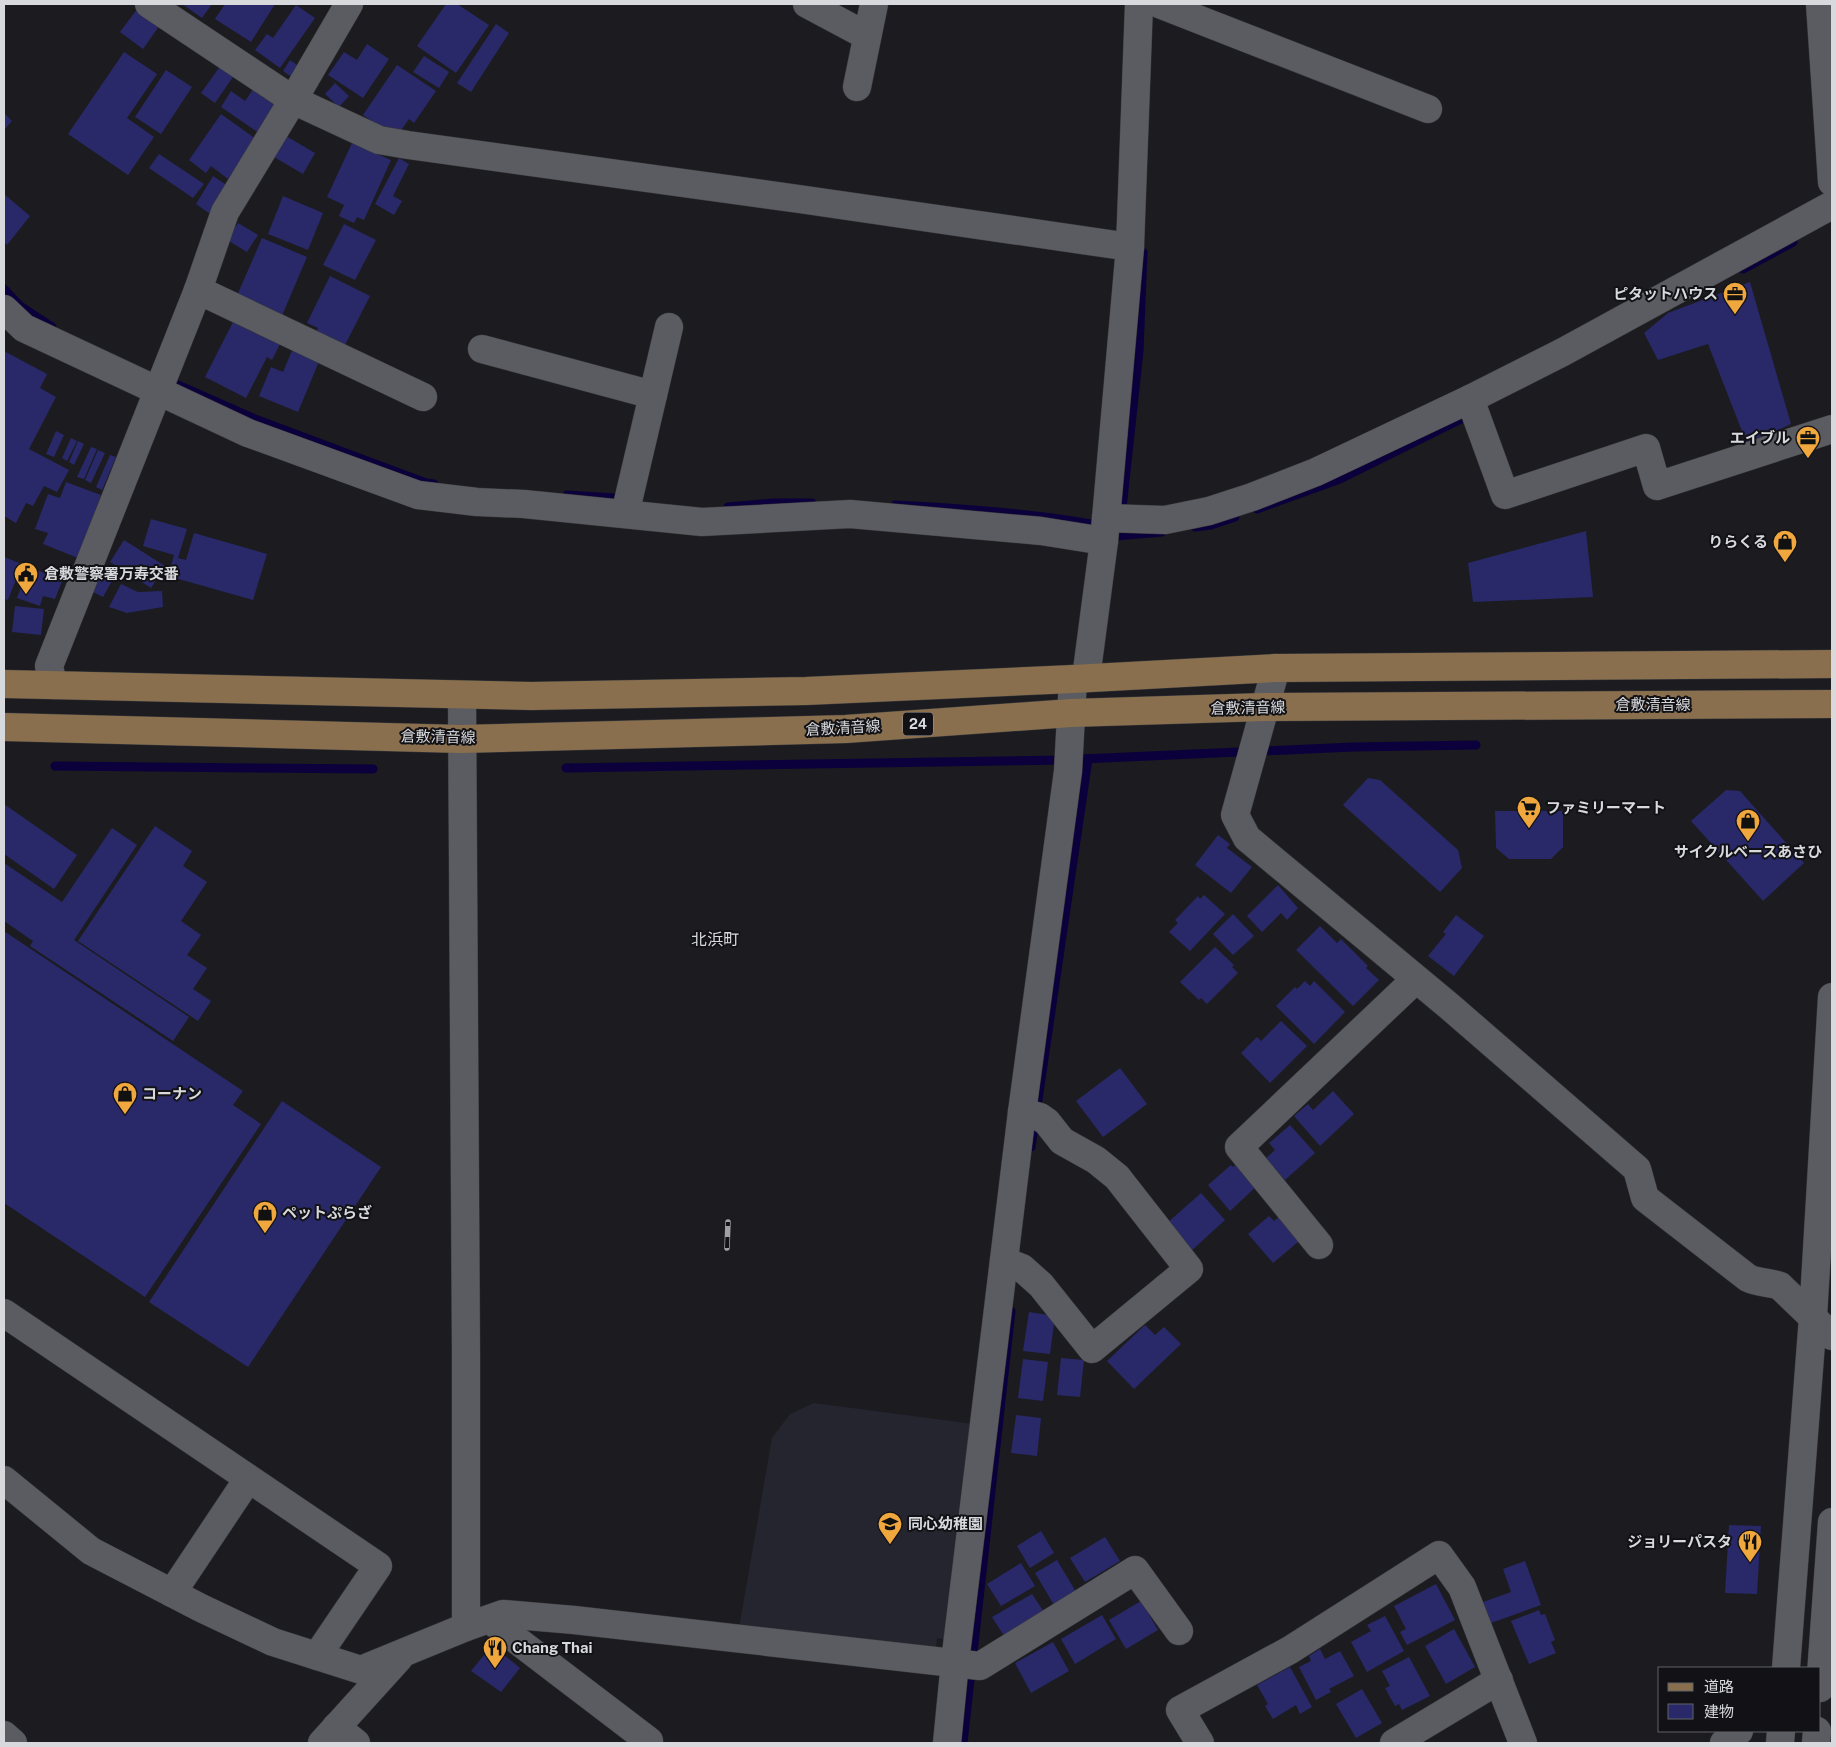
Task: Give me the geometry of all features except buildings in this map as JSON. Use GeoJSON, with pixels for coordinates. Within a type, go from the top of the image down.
{"type":"FeatureCollection","features":[{"type":"Feature","properties":{"kind":"main road"},"geometry":{"type":"LineString","coordinates":[[4,684],[462,696],[540,696],[806,690],[1080,679],[1276,668],[1832,664]]}},
{"type":"Feature","properties":{"kind":"main road","name":"倉敷清音線"},"geometry":{"type":"LineString","coordinates":[[4,727],[461,739],[846,729],[1071,714],[1265,706],[1832,704]]}},
{"type":"Feature","properties":{"kind":"street"},"geometry":{"type":"LineString","coordinates":[[148,4],[293,100],[379,140],[408,146],[780,196],[1130,247]]}},
{"type":"Feature","properties":{"kind":"street"},"geometry":{"type":"LineString","coordinates":[[53,685],[49,666],[198,290],[224,212],[349,4]]}},
{"type":"Feature","properties":{"kind":"street"},"geometry":{"type":"LineString","coordinates":[[807,4],[867,36]]}},
{"type":"Feature","properties":{"kind":"street"},"geometry":{"type":"LineString","coordinates":[[857,87],[874,4]]}},
{"type":"Feature","properties":{"kind":"street"},"geometry":{"type":"LineString","coordinates":[[1820,4],[1832,182]]}},
{"type":"Feature","properties":{"kind":"street"},"geometry":{"type":"LineString","coordinates":[[946,1743],[965,1663],[1032,1114],[1071,714],[1114,524],[1130,247],[1154,5],[1428,109]]}},
{"type":"Feature","properties":{"kind":"street"},"geometry":{"type":"LineString","coordinates":[[4,308],[24,328],[248,433],[418,495],[702,522],[850,514],[1041,531],[1165,520],[1209,511],[1252,497],[1316,472],[1470,399],[1563,352],[1832,205]]}},
{"type":"Feature","properties":{"kind":"street"},"geometry":{"type":"LineString","coordinates":[[198,290],[423,397]]}},
{"type":"Feature","properties":{"kind":"street"},"geometry":{"type":"LineString","coordinates":[[625,514],[669,328]]}},
{"type":"Feature","properties":{"kind":"street"},"geometry":{"type":"LineString","coordinates":[[482,349],[653,395]]}},
{"type":"Feature","properties":{"kind":"street"},"geometry":{"type":"LineString","coordinates":[[1470,399],[1505,494],[1646,448],[1657,486],[1832,429]]}},
{"type":"Feature","properties":{"kind":"street"},"geometry":{"type":"LineString","coordinates":[[1276,668],[1236,816],[1247,838],[1416,979],[1637,1169],[1644,1198],[1748,1278],[1780,1286],[1832,1336]]}},
{"type":"Feature","properties":{"kind":"street"},"geometry":{"type":"LineString","coordinates":[[462,696],[466,1355],[478,1623]]}},
{"type":"Feature","properties":{"kind":"street"},"geometry":{"type":"LineString","coordinates":[[1319,1245],[1239,1147],[1416,979]]}},
{"type":"Feature","properties":{"kind":"street"},"geometry":{"type":"LineString","coordinates":[[1786,1667],[1813,1317],[1832,997]]}},
{"type":"Feature","properties":{"kind":"street"},"geometry":{"type":"LineString","coordinates":[[1013,1264],[1041,1285],[1092,1349],[1189,1269],[1117,1177],[1096,1160],[1062,1140],[1047,1122],[1032,1114]]}},
{"type":"Feature","properties":{"kind":"street"},"geometry":{"type":"LineString","coordinates":[[4,1314],[378,1566],[317,1656]]}},
{"type":"Feature","properties":{"kind":"street"},"geometry":{"type":"LineString","coordinates":[[172,1593],[248,1479]]}},
{"type":"Feature","properties":{"kind":"street"},"geometry":{"type":"LineString","coordinates":[[4,1480],[91,1551],[201,1608],[273,1642],[361,1670],[503,1614],[574,1620],[980,1666],[1134,1570],[1179,1631]]}},
{"type":"Feature","properties":{"kind":"street"},"geometry":{"type":"LineString","coordinates":[[1821,1674],[1832,1522]]}},
{"type":"Feature","properties":{"kind":"street"},"geometry":{"type":"LineString","coordinates":[[1200,1743],[1180,1710],[1290,1650],[1439,1555],[1462,1587],[1523,1743]]}},
{"type":"Feature","properties":{"kind":"street"},"geometry":{"type":"LineString","coordinates":[[478,1623],[649,1742]]}},
{"type":"Feature","properties":{"kind":"street"},"geometry":{"type":"LineString","coordinates":[[338,1738],[403,1653]]}},
{"type":"Feature","properties":{"kind":"street"},"geometry":{"type":"LineString","coordinates":[[1394,1743],[1498,1680]]}},
{"type":"Feature","properties":{"kind":"street"},"geometry":{"type":"LineString","coordinates":[[1724,1743],[1737,1732]]}},
{"type":"Feature","properties":{"kind":"street"},"geometry":{"type":"LineString","coordinates":[[4,1735],[13,1743]]}},
{"type":"Feature","properties":{"kind":"shaded area"},"geometry":{"type":"Polygon","coordinates":[[[814,1403],[974,1424],[949,1640],[937,1638],[936,1648],[739,1628],[772,1438],[790,1414],[814,1403]]]}},
{"type":"Feature","properties":{"kind":"waterway"},"geometry":{"type":"LineString","coordinates":[[1743,269],[1793,242]]}},
{"type":"Feature","properties":{"kind":"waterway"},"geometry":{"type":"LineString","coordinates":[[1119,536],[1139,351],[1143,252]]}},
{"type":"Feature","properties":{"kind":"waterway"},"geometry":{"type":"LineString","coordinates":[[4,289],[20,306],[52,327]]}},
{"type":"Feature","properties":{"kind":"waterway"},"geometry":{"type":"LineString","coordinates":[[176,384],[255,419],[426,483],[434,484]]}},
{"type":"Feature","properties":{"kind":"waterway"},"geometry":{"type":"LineString","coordinates":[[1257,509],[1340,479],[1467,416]]}},
{"type":"Feature","properties":{"kind":"waterway"},"geometry":{"type":"LineString","coordinates":[[567,495],[614,498]]}},
{"type":"Feature","properties":{"kind":"waterway"},"geometry":{"type":"LineString","coordinates":[[728,507],[774,503],[812,503]]}},
{"type":"Feature","properties":{"kind":"waterway"},"geometry":{"type":"LineString","coordinates":[[895,505],[993,511],[1091,524]]}},
{"type":"Feature","properties":{"kind":"waterway"},"geometry":{"type":"LineString","coordinates":[[1195,527],[1211,525],[1235,517]]}},
{"type":"Feature","properties":{"kind":"waterway"},"geometry":{"type":"LineString","coordinates":[[1115,536],[1162,532]]}},
{"type":"Feature","properties":{"kind":"waterway"},"geometry":{"type":"LineString","coordinates":[[1082,759],[1353,747],[1476,745]]}},
{"type":"Feature","properties":{"kind":"waterway"},"geometry":{"type":"LineString","coordinates":[[1031,1147],[1088,759]]}},
{"type":"Feature","properties":{"kind":"waterway"},"geometry":{"type":"LineString","coordinates":[[566,768],[1066,760]]}},
{"type":"Feature","properties":{"kind":"waterway"},"geometry":{"type":"LineString","coordinates":[[55,766],[373,769]]}},
{"type":"Feature","properties":{"kind":"waterway"},"geometry":{"type":"LineString","coordinates":[[963,1743],[1011,1311]]}},
{"type":"Feature","properties":{"kind":"railway"},"geometry":{"type":"LineString","coordinates":[[727,1248],[728,1222]]}},
{"type":"Feature","properties":{"kind":"place","name":"ピタットハウス"},"geometry":{"type":"Point","coordinates":[1735,315]}},
{"type":"Feature","properties":{"kind":"place","name":"エイブル"},"geometry":{"type":"Point","coordinates":[1808,459]}},
{"type":"Feature","properties":{"kind":"place","name":"りらくる"},"geometry":{"type":"Point","coordinates":[1785,563]}},
{"type":"Feature","properties":{"kind":"place","name":"倉敷警察署万寿交番"},"geometry":{"type":"Point","coordinates":[26,595]}},
{"type":"Feature","properties":{"kind":"place","name":"ファミリーマート"},"geometry":{"type":"Point","coordinates":[1529,829]}},
{"type":"Feature","properties":{"kind":"place","name":"サイクルベースあさひ"},"geometry":{"type":"Point","coordinates":[1748,842]}},
{"type":"Feature","properties":{"kind":"place","name":"コーナン"},"geometry":{"type":"Point","coordinates":[125,1115]}},
{"type":"Feature","properties":{"kind":"place","name":"ペットぷらざ"},"geometry":{"type":"Point","coordinates":[265,1234]}},
{"type":"Feature","properties":{"kind":"place","name":"同心幼稚園"},"geometry":{"type":"Point","coordinates":[890,1545]}},
{"type":"Feature","properties":{"kind":"place","name":"ジョリーパスタ"},"geometry":{"type":"Point","coordinates":[1750,1563]}},
{"type":"Feature","properties":{"kind":"place","name":"Chang Thai"},"geometry":{"type":"Point","coordinates":[495,1669]}},
{"type":"Feature","properties":{"kind":"district","name":"北浜町"},"geometry":{"type":"Point","coordinates":[715,939]}}]}
